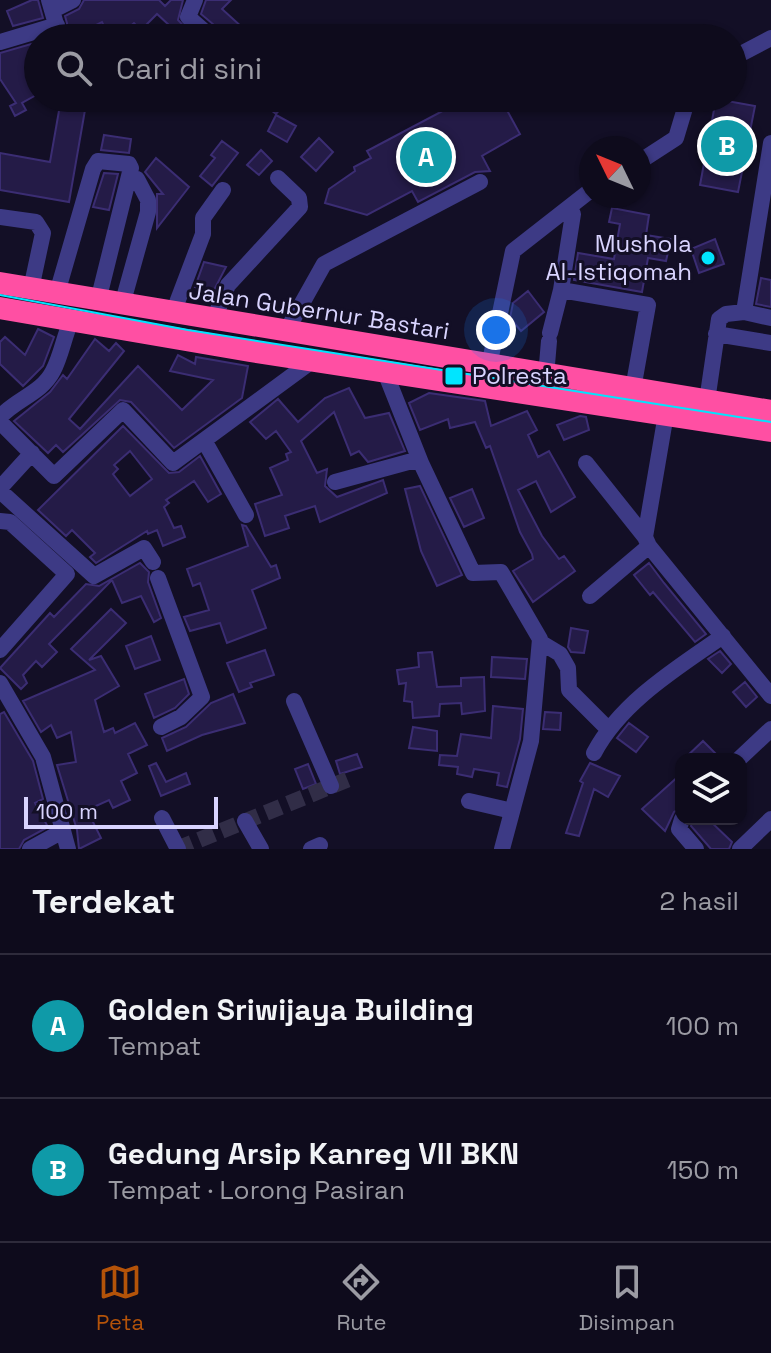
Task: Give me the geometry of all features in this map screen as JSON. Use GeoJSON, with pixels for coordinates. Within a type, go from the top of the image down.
{"type":"FeatureCollection","features":[{"type":"Feature","properties":{"kind":"highway","name":"Jalan Gubernur Bastari"},"geometry":{"type":"LineString","coordinates":[[0,283],[771,411]]}},
{"type":"Feature","properties":{"kind":"highway","name":"Jalan Gubernur Bastari"},"geometry":{"type":"LineString","coordinates":[[0,308],[312,361],[771,431]]}},
{"type":"Feature","properties":{"kind":"highway"},"geometry":{"type":"LineString","coordinates":[[250,351],[255,325]]}},
{"type":"Feature","properties":{"kind":"street"},"geometry":{"type":"LineString","coordinates":[[55,18],[73,0]]}},
{"type":"Feature","properties":{"kind":"street"},"geometry":{"type":"LineString","coordinates":[[195,0],[188,17],[196,24]]}},
{"type":"Feature","properties":{"kind":"street"},"geometry":{"type":"LineString","coordinates":[[0,42],[24,32]]}},
{"type":"Feature","properties":{"kind":"street"},"geometry":{"type":"LineString","coordinates":[[747,51],[771,38]]}},
{"type":"Feature","properties":{"kind":"street"},"geometry":{"type":"LineString","coordinates":[[651,154],[676,138],[684,112]]}},
{"type":"Feature","properties":{"kind":"street"},"geometry":{"type":"LineString","coordinates":[[744,312],[766,212],[771,143]]}},
{"type":"Feature","properties":{"kind":"street"},"geometry":{"type":"LineString","coordinates":[[57,293],[93,169],[98,161],[129,164],[131,168],[123,207],[98,301]]}},
{"type":"Feature","properties":{"kind":"street"},"geometry":{"type":"LineString","coordinates":[[214,319],[228,285],[300,207],[299,198],[278,178]]}},
{"type":"Feature","properties":{"kind":"street"},"geometry":{"type":"LineString","coordinates":[[122,305],[148,212],[148,200],[137,179]]}},
{"type":"Feature","properties":{"kind":"street"},"geometry":{"type":"LineString","coordinates":[[287,330],[324,264],[480,182]]}},
{"type":"Feature","properties":{"kind":"street"},"geometry":{"type":"LineString","coordinates":[[173,313],[203,234],[203,218],[223,190]]}},
{"type":"Feature","properties":{"kind":"street"},"geometry":{"type":"LineString","coordinates":[[489,366],[513,251],[579,199]]}},
{"type":"Feature","properties":{"kind":"street"},"geometry":{"type":"LineString","coordinates":[[546,376],[550,337],[573,214]]}},
{"type":"Feature","properties":{"kind":"street"},"geometry":{"type":"LineString","coordinates":[[0,217],[36,222],[43,233],[31,289]]}},
{"type":"Feature","properties":{"kind":"street"},"geometry":{"type":"LineString","coordinates":[[561,290],[648,305],[633,389]]}},
{"type":"Feature","properties":{"kind":"street"},"geometry":{"type":"LineString","coordinates":[[707,401],[716,334],[722,316],[744,312],[771,318]]}},
{"type":"Feature","properties":{"kind":"street"},"geometry":{"type":"LineString","coordinates":[[71,321],[53,372],[32,394],[13,402],[0,419],[51,475],[56,475],[123,410],[171,462],[176,462],[312,361]]}},
{"type":"Feature","properties":{"kind":"street"},"geometry":{"type":"LineString","coordinates":[[716,334],[771,343]]}},
{"type":"Feature","properties":{"kind":"street"},"geometry":{"type":"LineString","coordinates":[[385,372],[421,463],[473,573],[501,572],[540,642],[560,654],[568,668],[569,690],[608,729]]}},
{"type":"Feature","properties":{"kind":"street"},"geometry":{"type":"LineString","coordinates":[[590,596],[647,542],[666,414]]}},
{"type":"Feature","properties":{"kind":"street"},"geometry":{"type":"LineString","coordinates":[[205,442],[246,515]]}},
{"type":"Feature","properties":{"kind":"street"},"geometry":{"type":"LineString","coordinates":[[32,453],[0,489],[94,576],[144,548],[149,550],[202,697],[181,717],[161,727]]}},
{"type":"Feature","properties":{"kind":"street"},"geometry":{"type":"LineString","coordinates":[[335,482],[412,461],[421,463]]}},
{"type":"Feature","properties":{"kind":"street"},"geometry":{"type":"LineString","coordinates":[[586,463],[771,696]]}},
{"type":"Feature","properties":{"kind":"street"},"geometry":{"type":"LineString","coordinates":[[0,521],[10,522],[67,574],[0,650]]}},
{"type":"Feature","properties":{"kind":"street"},"geometry":{"type":"LineString","coordinates":[[594,753],[608,729],[669,674],[723,636]]}},
{"type":"Feature","properties":{"kind":"street"},"geometry":{"type":"LineString","coordinates":[[502,849],[531,741],[540,642]]}},
{"type":"Feature","properties":{"kind":"street"},"geometry":{"type":"LineString","coordinates":[[0,683],[43,757],[68,849]]}},
{"type":"Feature","properties":{"kind":"street"},"geometry":{"type":"LineString","coordinates":[[294,701],[331,786]]}},
{"type":"Feature","properties":{"kind":"street"},"geometry":{"type":"LineString","coordinates":[[745,753],[771,729]]}},
{"type":"Feature","properties":{"kind":"street"},"geometry":{"type":"LineString","coordinates":[[469,801],[512,811]]}},
{"type":"Feature","properties":{"kind":"street"},"geometry":{"type":"LineString","coordinates":[[162,818],[178,849]]}},
{"type":"Feature","properties":{"kind":"street"},"geometry":{"type":"LineString","coordinates":[[740,849],[771,819]]}},
{"type":"Feature","properties":{"kind":"street"},"geometry":{"type":"LineString","coordinates":[[245,821],[261,849]]}},
{"type":"Feature","properties":{"kind":"street"},"geometry":{"type":"LineString","coordinates":[[680,825],[679,829],[696,849]]}},
{"type":"Feature","properties":{"kind":"street"},"geometry":{"type":"LineString","coordinates":[[30,849],[61,832]]}},
{"type":"Feature","properties":{"kind":"building"},"geometry":{"type":"Polygon","coordinates":[[[38,0],[43,18],[13,26],[7,11],[38,0]]]}},
{"type":"Feature","properties":{"kind":"building"},"geometry":{"type":"Polygon","coordinates":[[[84,0],[159,0],[165,6],[171,0],[183,0],[178,20],[182,24],[168,24],[157,14],[147,24],[67,24],[65,16],[79,9],[84,0]]]}},
{"type":"Feature","properties":{"kind":"building"},"geometry":{"type":"Polygon","coordinates":[[[206,0],[231,0],[222,9],[239,24],[213,24],[201,14],[206,0]]]}},
{"type":"Feature","properties":{"kind":"building"},"geometry":{"type":"Polygon","coordinates":[[[24,46],[24,111],[15,116],[10,106],[16,103],[0,79],[0,53],[24,46]]]}},
{"type":"Feature","properties":{"kind":"building"},"geometry":{"type":"Polygon","coordinates":[[[747,105],[755,106],[738,192],[700,185],[714,112],[747,112],[747,105]]]}},
{"type":"Feature","properties":{"kind":"building"},"geometry":{"type":"Polygon","coordinates":[[[59,112],[85,112],[69,202],[0,190],[0,153],[50,162],[59,112]]]}},
{"type":"Feature","properties":{"kind":"building"},"geometry":{"type":"Polygon","coordinates":[[[441,112],[508,112],[520,134],[482,156],[490,171],[475,172],[418,202],[412,191],[367,215],[325,203],[329,189],[355,171],[354,167],[371,158],[367,151],[441,112]]]}},
{"type":"Feature","properties":{"kind":"building"},"geometry":{"type":"Polygon","coordinates":[[[276,115],[296,126],[287,142],[268,131],[276,115]]]}},
{"type":"Feature","properties":{"kind":"building"},"geometry":{"type":"Polygon","coordinates":[[[104,135],[131,139],[129,153],[101,150],[104,135]]]}},
{"type":"Feature","properties":{"kind":"building"},"geometry":{"type":"Polygon","coordinates":[[[319,138],[333,152],[316,171],[301,157],[319,138]]]}},
{"type":"Feature","properties":{"kind":"building"},"geometry":{"type":"Polygon","coordinates":[[[222,141],[238,153],[212,186],[200,176],[215,158],[211,155],[222,141]]]}},
{"type":"Feature","properties":{"kind":"building"},"geometry":{"type":"Polygon","coordinates":[[[261,150],[272,161],[259,175],[247,165],[261,150]]]}},
{"type":"Feature","properties":{"kind":"building"},"geometry":{"type":"Polygon","coordinates":[[[156,158],[189,187],[157,228],[157,194],[163,194],[145,172],[156,158]]]}},
{"type":"Feature","properties":{"kind":"building"},"geometry":{"type":"Polygon","coordinates":[[[104,173],[118,174],[109,210],[93,207],[104,173]]]}},
{"type":"Feature","properties":{"kind":"building"},"geometry":{"type":"Polygon","coordinates":[[[612,208],[649,215],[646,235],[671,239],[666,261],[648,258],[642,292],[574,280],[578,253],[614,259],[620,224],[609,222],[612,208]]]}},
{"type":"Feature","properties":{"kind":"building","name":"Mushola Al-Istiqomah"},"geometry":{"type":"Polygon","coordinates":[[[715,239],[724,264],[699,273],[691,249],[715,239]]]}},
{"type":"Feature","properties":{"kind":"building"},"geometry":{"type":"Polygon","coordinates":[[[204,262],[226,267],[213,292],[195,287],[204,262]]]}},
{"type":"Feature","properties":{"kind":"building"},"geometry":{"type":"Polygon","coordinates":[[[761,278],[771,280],[771,307],[756,304],[761,278]]]}},
{"type":"Feature","properties":{"kind":"building"},"geometry":{"type":"Polygon","coordinates":[[[528,291],[544,312],[521,331],[510,318],[513,303],[528,291]]]}},
{"type":"Feature","properties":{"kind":"building"},"geometry":{"type":"Polygon","coordinates":[[[38,329],[54,337],[43,366],[23,386],[0,364],[0,342],[5,337],[25,355],[38,329]]]}},
{"type":"Feature","properties":{"kind":"building"},"geometry":{"type":"Polygon","coordinates":[[[95,339],[109,351],[116,343],[124,351],[69,419],[80,429],[138,366],[182,410],[213,380],[170,371],[178,355],[195,364],[196,357],[248,366],[242,398],[174,448],[131,402],[120,400],[63,452],[56,445],[48,453],[14,421],[50,392],[63,375],[67,379],[95,339]]]}},
{"type":"Feature","properties":{"kind":"building"},"geometry":{"type":"Polygon","coordinates":[[[349,388],[365,418],[389,413],[405,451],[368,462],[359,451],[351,455],[334,412],[301,441],[317,473],[327,469],[325,486],[337,497],[383,480],[387,493],[320,522],[315,506],[285,516],[289,528],[265,536],[255,504],[282,495],[270,468],[288,460],[286,454],[291,452],[276,431],[266,439],[250,422],[278,399],[298,422],[325,398],[349,388]]]}},
{"type":"Feature","properties":{"kind":"building"},"geometry":{"type":"Polygon","coordinates":[[[429,393],[485,401],[491,426],[527,411],[537,430],[528,435],[538,457],[549,451],[575,497],[551,512],[536,481],[518,490],[542,536],[559,559],[564,556],[575,571],[533,602],[513,571],[533,559],[532,554],[520,532],[490,446],[486,448],[475,422],[450,428],[448,419],[420,430],[409,403],[429,393]]]}},
{"type":"Feature","properties":{"kind":"building"},"geometry":{"type":"Polygon","coordinates":[[[580,416],[586,417],[589,430],[564,440],[557,425],[580,416]]]}},
{"type":"Feature","properties":{"kind":"building"},"geometry":{"type":"Polygon","coordinates":[[[123,426],[169,473],[179,472],[200,456],[221,494],[208,502],[194,481],[166,500],[169,503],[164,507],[174,528],[181,526],[185,537],[163,546],[157,530],[148,534],[147,531],[96,563],[90,557],[95,553],[72,530],[66,536],[38,510],[123,426]],[[130,451],[114,465],[118,469],[113,474],[130,496],[152,479],[130,451]]]}},
{"type":"Feature","properties":{"kind":"building"},"geometry":{"type":"Polygon","coordinates":[[[420,486],[462,575],[437,586],[421,551],[405,489],[420,486]]]}},
{"type":"Feature","properties":{"kind":"building"},"geometry":{"type":"Polygon","coordinates":[[[472,489],[484,518],[464,527],[450,498],[472,489]]]}},
{"type":"Feature","properties":{"kind":"building"},"geometry":{"type":"Polygon","coordinates":[[[242,525],[246,526],[271,567],[276,565],[280,578],[252,590],[266,628],[227,643],[220,623],[190,631],[184,617],[209,610],[200,583],[193,586],[187,569],[248,546],[242,525]]]}},
{"type":"Feature","properties":{"kind":"building"},"geometry":{"type":"Polygon","coordinates":[[[140,563],[149,572],[148,582],[161,618],[154,622],[141,596],[122,603],[112,580],[49,644],[57,652],[42,667],[36,661],[23,675],[27,683],[21,689],[0,668],[50,613],[54,617],[86,584],[99,586],[140,563]]]}},
{"type":"Feature","properties":{"kind":"building"},"geometry":{"type":"Polygon","coordinates":[[[649,563],[706,634],[695,642],[653,592],[650,595],[634,575],[649,563]]]}},
{"type":"Feature","properties":{"kind":"building"},"geometry":{"type":"Polygon","coordinates":[[[111,609],[126,623],[89,660],[101,656],[119,686],[95,700],[104,732],[113,728],[115,733],[135,723],[147,745],[128,754],[137,773],[121,781],[130,800],[113,808],[109,800],[87,810],[101,838],[79,849],[77,830],[57,765],[76,762],[71,732],[57,738],[51,725],[41,732],[23,701],[95,670],[71,649],[111,609]]]}},
{"type":"Feature","properties":{"kind":"building"},"geometry":{"type":"Polygon","coordinates":[[[571,628],[588,631],[584,653],[571,652],[568,647],[571,628]]]}},
{"type":"Feature","properties":{"kind":"building"},"geometry":{"type":"Polygon","coordinates":[[[151,636],[160,660],[135,669],[126,646],[151,636]]]}},
{"type":"Feature","properties":{"kind":"building"},"geometry":{"type":"Polygon","coordinates":[[[265,650],[274,675],[250,683],[252,687],[239,692],[227,663],[265,650]]]}},
{"type":"Feature","properties":{"kind":"building"},"geometry":{"type":"Polygon","coordinates":[[[720,651],[731,664],[722,673],[708,659],[720,651]]]}},
{"type":"Feature","properties":{"kind":"building"},"geometry":{"type":"Polygon","coordinates":[[[432,652],[437,687],[461,686],[461,678],[484,677],[485,711],[462,714],[461,703],[440,704],[439,716],[413,718],[412,702],[404,701],[406,683],[399,684],[397,670],[419,667],[418,653],[432,652]]]}},
{"type":"Feature","properties":{"kind":"building"},"geometry":{"type":"Polygon","coordinates":[[[492,657],[527,659],[525,679],[491,677],[492,657]]]}},
{"type":"Feature","properties":{"kind":"building"},"geometry":{"type":"Polygon","coordinates":[[[184,679],[189,694],[175,708],[154,718],[145,694],[184,679]]]}},
{"type":"Feature","properties":{"kind":"building"},"geometry":{"type":"Polygon","coordinates":[[[745,682],[757,697],[746,707],[733,692],[745,682]]]}},
{"type":"Feature","properties":{"kind":"building"},"geometry":{"type":"Polygon","coordinates":[[[233,694],[245,723],[202,735],[167,751],[162,738],[186,727],[211,703],[233,694]]]}},
{"type":"Feature","properties":{"kind":"building"},"geometry":{"type":"Polygon","coordinates":[[[493,706],[523,709],[520,739],[507,787],[497,785],[499,773],[474,769],[472,777],[457,774],[458,767],[439,765],[440,755],[457,756],[461,734],[491,738],[493,706]]]}},
{"type":"Feature","properties":{"kind":"building"},"geometry":{"type":"Polygon","coordinates":[[[4,712],[33,761],[43,799],[35,803],[48,827],[24,840],[19,849],[0,849],[0,714],[4,712]]]}},
{"type":"Feature","properties":{"kind":"building"},"geometry":{"type":"Polygon","coordinates":[[[545,712],[561,713],[560,730],[543,729],[545,712]]]}},
{"type":"Feature","properties":{"kind":"building"},"geometry":{"type":"Polygon","coordinates":[[[629,723],[648,737],[636,752],[617,738],[629,723]]]}},
{"type":"Feature","properties":{"kind":"building"},"geometry":{"type":"Polygon","coordinates":[[[413,727],[437,731],[437,751],[409,748],[413,727]]]}},
{"type":"Feature","properties":{"kind":"building"},"geometry":{"type":"Polygon","coordinates":[[[703,741],[715,753],[690,753],[703,741]]]}},
{"type":"Feature","properties":{"kind":"building"},"geometry":{"type":"Polygon","coordinates":[[[357,754],[362,767],[340,774],[336,761],[357,754]]]}},
{"type":"Feature","properties":{"kind":"building"},"geometry":{"type":"Polygon","coordinates":[[[156,763],[166,782],[186,773],[190,784],[161,796],[149,766],[156,763]]]}},
{"type":"Feature","properties":{"kind":"building"},"geometry":{"type":"Polygon","coordinates":[[[590,763],[620,776],[608,797],[594,789],[579,836],[566,833],[583,783],[580,781],[590,763]]]}},
{"type":"Feature","properties":{"kind":"building"},"geometry":{"type":"Polygon","coordinates":[[[308,764],[316,784],[303,789],[295,769],[308,764]]]}},
{"type":"Feature","properties":{"kind":"building"},"geometry":{"type":"Polygon","coordinates":[[[675,779],[675,811],[665,831],[642,809],[675,779]]]}},
{"type":"Feature","properties":{"kind":"building"},"geometry":{"type":"Polygon","coordinates":[[[714,825],[732,842],[729,849],[711,849],[691,826],[714,825]]]}},
{"type":"Feature","properties":{"kind":"tunnel"},"geometry":{"type":"LineString","coordinates":[[177,849],[354,777]]}},
{"type":"Feature","properties":{"kind":"tram line"},"geometry":{"type":"LineString","coordinates":[[0,295],[188,330],[771,422]]}},
{"type":"Feature","properties":{"kind":"place","name":"Gedung Arsip Kanreg VII BKN"},"geometry":{"type":"Point","coordinates":[727,146]}},
{"type":"Feature","properties":{"kind":"place","name":"Golden Sriwijaya Building"},"geometry":{"type":"Point","coordinates":[426,157]}},
{"type":"Feature","properties":{"kind":"place","name":"Mushola Al-Istiqomah"},"geometry":{"type":"Point","coordinates":[708,258]}},
{"type":"Feature","properties":{"kind":"place","name":"Polresta"},"geometry":{"type":"Point","coordinates":[454,376]}}]}
